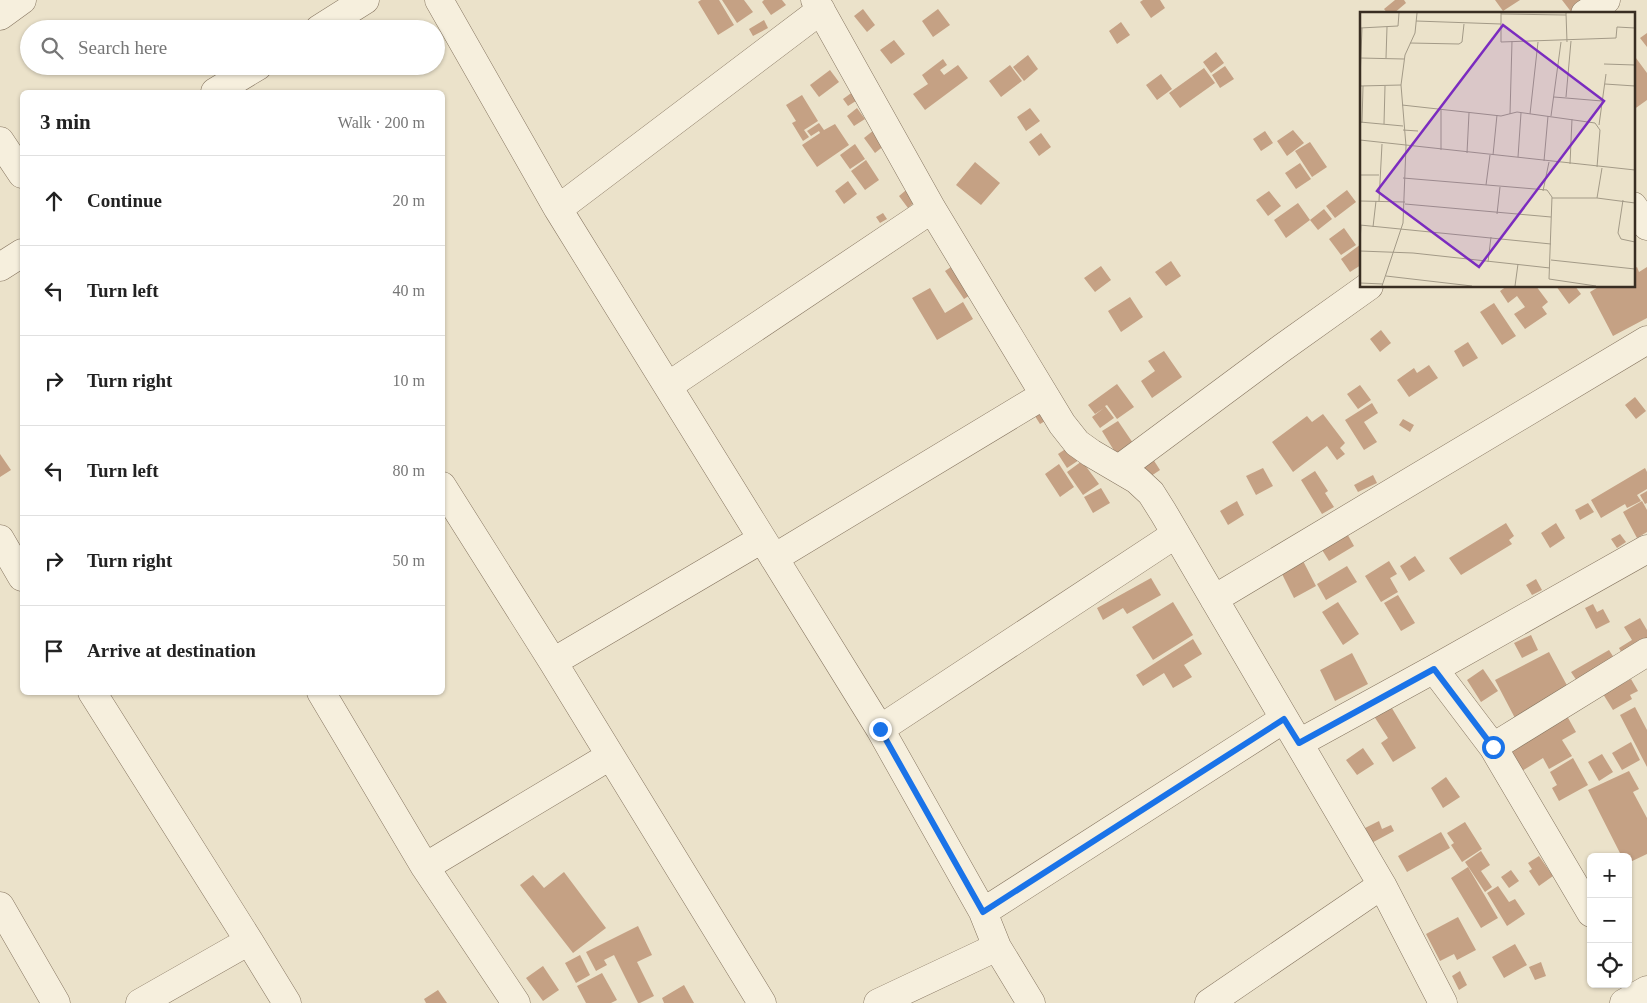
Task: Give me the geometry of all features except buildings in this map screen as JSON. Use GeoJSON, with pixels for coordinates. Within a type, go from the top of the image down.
{"type":"FeatureCollection","features":[{"type":"Feature","properties":{"kind":"street"},"geometry":{"type":"LineString","coordinates":[[0,16],[22,0]]}},
{"type":"Feature","properties":{"kind":"street"},"geometry":{"type":"LineString","coordinates":[[333,20],[365,0]]}},
{"type":"Feature","properties":{"kind":"street"},"geometry":{"type":"LineString","coordinates":[[439,0],[558,208],[880,729],[983,912],[998,947],[1031,1003]]}},
{"type":"Feature","properties":{"kind":"street"},"geometry":{"type":"LineString","coordinates":[[1588,12],[1606,0]]}},
{"type":"Feature","properties":{"kind":"street"},"geometry":{"type":"LineString","coordinates":[[558,208],[818,5],[932,209],[1062,424],[1077,443],[1137,480],[1150,493],[1176,534],[1382,885],[1443,1003]]}},
{"type":"Feature","properties":{"kind":"street"},"geometry":{"type":"LineString","coordinates":[[218,90],[243,75]]}},
{"type":"Feature","properties":{"kind":"street"},"geometry":{"type":"LineString","coordinates":[[0,141],[20,171]]}},
{"type":"Feature","properties":{"kind":"street"},"geometry":{"type":"LineString","coordinates":[[1634,207],[1647,226]]}},
{"type":"Feature","properties":{"kind":"street"},"geometry":{"type":"LineString","coordinates":[[668,386],[932,209]]}},
{"type":"Feature","properties":{"kind":"street"},"geometry":{"type":"LineString","coordinates":[[0,267],[20,255]]}},
{"type":"Feature","properties":{"kind":"street"},"geometry":{"type":"LineString","coordinates":[[1119,469],[1366,288]]}},
{"type":"Feature","properties":{"kind":"street"},"geometry":{"type":"LineString","coordinates":[[1214,599],[1647,340]]}},
{"type":"Feature","properties":{"kind":"street"},"geometry":{"type":"LineString","coordinates":[[553,662],[768,548],[1044,395]]}},
{"type":"Feature","properties":{"kind":"street"},"geometry":{"type":"LineString","coordinates":[[445,491],[553,662],[762,1003]]}},
{"type":"Feature","properties":{"kind":"street"},"geometry":{"type":"LineString","coordinates":[[880,729],[1176,534]]}},
{"type":"Feature","properties":{"kind":"street"},"geometry":{"type":"LineString","coordinates":[[0,539],[20,574]]}},
{"type":"Feature","properties":{"kind":"street"},"geometry":{"type":"LineString","coordinates":[[1299,743],[1647,548]]}},
{"type":"Feature","properties":{"kind":"street"},"geometry":{"type":"LineString","coordinates":[[1493,747],[1647,652]]}},
{"type":"Feature","properties":{"kind":"street"},"geometry":{"type":"LineString","coordinates":[[1434,669],[1493,747],[1587,906]]}},
{"type":"Feature","properties":{"kind":"street"},"geometry":{"type":"LineString","coordinates":[[94,695],[286,1003]]}},
{"type":"Feature","properties":{"kind":"street"},"geometry":{"type":"LineString","coordinates":[[323,695],[425,867],[516,1003]]}},
{"type":"Feature","properties":{"kind":"street"},"geometry":{"type":"LineString","coordinates":[[983,912],[1284,719]]}},
{"type":"Feature","properties":{"kind":"street"},"geometry":{"type":"LineString","coordinates":[[425,867],[610,756]]}},
{"type":"Feature","properties":{"kind":"street"},"geometry":{"type":"LineString","coordinates":[[1209,1003],[1382,885]]}},
{"type":"Feature","properties":{"kind":"street"},"geometry":{"type":"LineString","coordinates":[[0,906],[56,1003]]}},
{"type":"Feature","properties":{"kind":"street"},"geometry":{"type":"LineString","coordinates":[[140,1003],[249,941]]}},
{"type":"Feature","properties":{"kind":"street"},"geometry":{"type":"LineString","coordinates":[[878,1003],[998,947]]}},
{"type":"Feature","properties":{"kind":"route"},"geometry":{"type":"LineString","coordinates":[[880,729],[983,912],[1284,719],[1299,743],[1434,669],[1493,747]]}}]}
